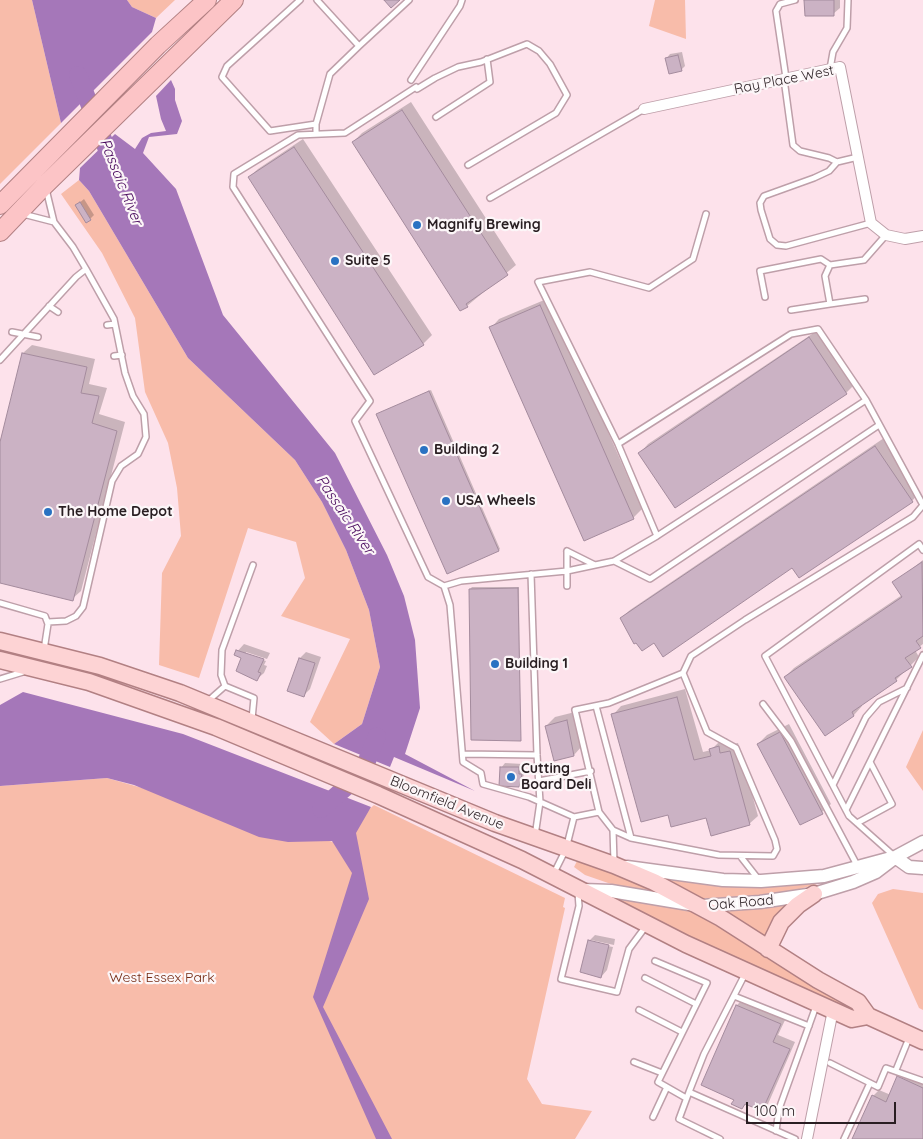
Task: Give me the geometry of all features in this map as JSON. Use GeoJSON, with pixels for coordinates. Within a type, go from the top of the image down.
{"type":"FeatureCollection","features":[{"type":"Feature","properties":{"kind":"highway"},"geometry":{"type":"LineString","coordinates":[[0,206],[158,45],[206,0]]}},
{"type":"Feature","properties":{"kind":"highway"},"geometry":{"type":"LineString","coordinates":[[0,232],[164,67],[234,0]]}},
{"type":"Feature","properties":{"kind":"main road","name":"Bloomfield Avenue"},"geometry":{"type":"LineString","coordinates":[[0,641],[44,650],[155,684],[206,703],[535,838],[614,865],[701,906],[768,949],[858,1002],[868,1016],[917,1038]]}},
{"type":"Feature","properties":{"kind":"main road"},"geometry":{"type":"LineString","coordinates":[[42,669],[44,650]]}},
{"type":"Feature","properties":{"kind":"main road","name":"Bloomfield Avenue"},"geometry":{"type":"LineString","coordinates":[[0,660],[89,682],[172,710],[378,795],[552,876],[647,925],[852,1019],[868,1016]]}},
{"type":"Feature","properties":{"kind":"main road"},"geometry":{"type":"LineString","coordinates":[[768,949],[781,922],[798,905],[814,894]]}},
{"type":"Feature","properties":{"kind":"street","name":"Ray Place West"},"geometry":{"type":"LineString","coordinates":[[644,110],[840,67],[871,223]]}},
{"type":"Feature","properties":{"kind":"street"},"geometry":{"type":"LineString","coordinates":[[871,223],[886,235],[905,239],[923,236]]}},
{"type":"Feature","properties":{"kind":"street","name":"Oak Road"},"geometry":{"type":"LineString","coordinates":[[578,890],[611,891],[701,906],[760,902],[814,894],[876,872],[895,857],[923,842]]}},
{"type":"Feature","properties":{"kind":"street"},"geometry":{"type":"LineString","coordinates":[[895,857],[909,866],[923,868]]}},
{"type":"Feature","properties":{"kind":"street","name":"Oak Road"},"geometry":{"type":"LineString","coordinates":[[614,865],[723,880],[761,882],[824,876],[895,857]]}},
{"type":"Feature","properties":{"kind":"street"},"geometry":{"type":"LineString","coordinates":[[807,1139],[833,1010]]}},
{"type":"Feature","properties":{"kind":"lane"},"geometry":{"type":"LineString","coordinates":[[300,0],[227,66],[222,77],[270,131],[316,124]]}},
{"type":"Feature","properties":{"kind":"lane"},"geometry":{"type":"LineString","coordinates":[[318,0],[359,46]]}},
{"type":"Feature","properties":{"kind":"lane"},"geometry":{"type":"LineString","coordinates":[[316,134],[316,124],[330,74],[409,0]]}},
{"type":"Feature","properties":{"kind":"lane"},"geometry":{"type":"LineString","coordinates":[[411,80],[460,6],[462,0]]}},
{"type":"Feature","properties":{"kind":"lane"},"geometry":{"type":"LineString","coordinates":[[795,0],[780,4],[776,11],[793,145],[796,149],[837,162]]}},
{"type":"Feature","properties":{"kind":"lane"},"geometry":{"type":"LineString","coordinates":[[830,69],[833,52],[847,28],[848,0]]}},
{"type":"Feature","properties":{"kind":"lane"},"geometry":{"type":"LineString","coordinates":[[468,165],[556,113],[567,94],[550,64],[539,51],[526,44],[481,62],[443,74],[345,133],[298,135],[234,174],[233,187],[370,401],[356,421],[428,577],[444,586],[450,604],[463,762],[481,773],[483,784],[540,802],[574,817],[599,812]]}},
{"type":"Feature","properties":{"kind":"lane"},"geometry":{"type":"LineString","coordinates":[[436,117],[490,82],[487,59]]}},
{"type":"Feature","properties":{"kind":"lane"},"geometry":{"type":"LineString","coordinates":[[490,198],[644,110]]}},
{"type":"Feature","properties":{"kind":"lane"},"geometry":{"type":"LineString","coordinates":[[858,157],[837,162],[829,171],[814,178],[764,196],[760,203],[761,210],[770,239],[776,245],[786,246],[871,223]]}},
{"type":"Feature","properties":{"kind":"lane"},"geometry":{"type":"LineString","coordinates":[[45,185],[54,222],[74,247],[115,324],[133,396],[144,414],[146,429],[141,449],[121,466],[112,481],[83,607],[76,616],[66,621],[48,622]]}},
{"type":"Feature","properties":{"kind":"lane"},"geometry":{"type":"LineString","coordinates":[[18,213],[54,222]]}},
{"type":"Feature","properties":{"kind":"lane"},"geometry":{"type":"LineString","coordinates":[[657,536],[618,444],[538,282],[590,272],[649,288],[693,259],[706,214]]}},
{"type":"Feature","properties":{"kind":"lane"},"geometry":{"type":"LineString","coordinates":[[765,297],[760,271],[821,259],[830,266],[864,260],[886,235]]}},
{"type":"Feature","properties":{"kind":"lane"},"geometry":{"type":"LineString","coordinates":[[830,266],[825,276],[830,304]]}},
{"type":"Feature","properties":{"kind":"lane"},"geometry":{"type":"LineString","coordinates":[[0,360],[86,269]]}},
{"type":"Feature","properties":{"kind":"lane"},"geometry":{"type":"LineString","coordinates":[[790,310],[865,299]]}},
{"type":"Feature","properties":{"kind":"lane"},"geometry":{"type":"LineString","coordinates":[[49,306],[58,312]]}},
{"type":"Feature","properties":{"kind":"lane"},"geometry":{"type":"LineString","coordinates":[[107,325],[115,324]]}},
{"type":"Feature","properties":{"kind":"lane"},"geometry":{"type":"LineString","coordinates":[[618,444],[791,334],[818,329],[866,400],[923,505],[913,518],[745,620],[691,656],[683,673],[609,703],[575,710],[591,771],[599,812],[613,830],[631,838],[653,844],[741,857],[773,856],[776,849],[775,840],[736,748],[707,732],[683,673]]}},
{"type":"Feature","properties":{"kind":"lane"},"geometry":{"type":"LineString","coordinates":[[12,332],[38,337]]}},
{"type":"Feature","properties":{"kind":"lane"},"geometry":{"type":"LineString","coordinates":[[114,356],[122,355]]}},
{"type":"Feature","properties":{"kind":"lane"},"geometry":{"type":"LineString","coordinates":[[444,586],[461,581],[567,571],[614,561],[657,536],[866,400]]}},
{"type":"Feature","properties":{"kind":"lane"},"geometry":{"type":"LineString","coordinates":[[614,561],[650,579],[879,425]]}},
{"type":"Feature","properties":{"kind":"lane"},"geometry":{"type":"LineString","coordinates":[[895,857],[857,824],[846,810],[765,656],[919,544],[923,550]]}},
{"type":"Feature","properties":{"kind":"lane"},"geometry":{"type":"LineString","coordinates":[[567,586],[567,551],[595,565]]}},
{"type":"Feature","properties":{"kind":"lane"},"geometry":{"type":"LineString","coordinates":[[252,722],[254,698],[225,686],[221,675],[222,650],[253,566]]}},
{"type":"Feature","properties":{"kind":"lane"},"geometry":{"type":"LineString","coordinates":[[532,574],[540,802],[535,838]]}},
{"type":"Feature","properties":{"kind":"lane"},"geometry":{"type":"LineString","coordinates":[[0,603],[43,615],[48,622],[44,650]]}},
{"type":"Feature","properties":{"kind":"lane"},"geometry":{"type":"LineString","coordinates":[[846,810],[923,655]]}},
{"type":"Feature","properties":{"kind":"lane"},"geometry":{"type":"LineString","coordinates":[[0,680],[16,673],[42,669]]}},
{"type":"Feature","properties":{"kind":"lane"},"geometry":{"type":"LineString","coordinates":[[206,703],[225,686]]}},
{"type":"Feature","properties":{"kind":"lane"},"geometry":{"type":"LineString","coordinates":[[833,785],[866,717],[879,702],[907,688]]}},
{"type":"Feature","properties":{"kind":"lane"},"geometry":{"type":"LineString","coordinates":[[763,704],[791,741],[858,867]]}},
{"type":"Feature","properties":{"kind":"lane"},"geometry":{"type":"LineString","coordinates":[[596,706],[631,838]]}},
{"type":"Feature","properties":{"kind":"lane"},"geometry":{"type":"LineString","coordinates":[[463,754],[537,755]]}},
{"type":"Feature","properties":{"kind":"lane"},"geometry":{"type":"LineString","coordinates":[[857,824],[892,804],[870,762]]}},
{"type":"Feature","properties":{"kind":"lane"},"geometry":{"type":"LineString","coordinates":[[539,781],[591,771]]}},
{"type":"Feature","properties":{"kind":"lane"},"geometry":{"type":"LineString","coordinates":[[552,876],[566,849],[574,817]]}},
{"type":"Feature","properties":{"kind":"lane"},"geometry":{"type":"LineString","coordinates":[[613,830],[614,865]]}},
{"type":"Feature","properties":{"kind":"lane"},"geometry":{"type":"LineString","coordinates":[[741,857],[761,882]]}},
{"type":"Feature","properties":{"kind":"lane"},"geometry":{"type":"LineString","coordinates":[[578,890],[579,906],[561,979],[617,992],[629,949],[647,925]]}},
{"type":"Feature","properties":{"kind":"lane"},"geometry":{"type":"LineString","coordinates":[[655,961],[707,983],[658,1082],[667,1088],[795,1139]]}},
{"type":"Feature","properties":{"kind":"lane"},"geometry":{"type":"LineString","coordinates":[[720,1139],[679,1118],[704,1054],[746,971]]}},
{"type":"Feature","properties":{"kind":"lane"},"geometry":{"type":"LineString","coordinates":[[645,978],[696,1004]]}},
{"type":"Feature","properties":{"kind":"lane"},"geometry":{"type":"LineString","coordinates":[[734,996],[809,1026]]}},
{"type":"Feature","properties":{"kind":"lane"},"geometry":{"type":"LineString","coordinates":[[776,1131],[779,1109],[817,1003]]}},
{"type":"Feature","properties":{"kind":"lane"},"geometry":{"type":"LineString","coordinates":[[639,1010],[682,1032]]}},
{"type":"Feature","properties":{"kind":"lane"},"geometry":{"type":"LineString","coordinates":[[896,1070],[917,1038]]}},
{"type":"Feature","properties":{"kind":"lane"},"geometry":{"type":"LineString","coordinates":[[634,1062],[662,1073]]}},
{"type":"Feature","properties":{"kind":"lane"},"geometry":{"type":"LineString","coordinates":[[830,1063],[878,1087],[886,1068],[923,1081]]}},
{"type":"Feature","properties":{"kind":"lane"},"geometry":{"type":"LineString","coordinates":[[844,1139],[870,1083]]}},
{"type":"Feature","properties":{"kind":"lane"},"geometry":{"type":"LineString","coordinates":[[653,1117],[667,1088]]}},
{"type":"Feature","properties":{"kind":"green space"},"geometry":{"type":"Polygon","coordinates":[[[0,0],[32,0],[61,123],[0,184],[0,0]]]}},
{"type":"Feature","properties":{"kind":"green space"},"geometry":{"type":"Polygon","coordinates":[[[127,0],[175,0],[156,18],[132,7],[127,0]]]}},
{"type":"Feature","properties":{"kind":"green space"},"geometry":{"type":"Polygon","coordinates":[[[655,0],[685,0],[686,39],[649,26],[655,0]]]}},
{"type":"Feature","properties":{"kind":"green space"},"geometry":{"type":"Polygon","coordinates":[[[79,180],[89,191],[188,358],[295,460],[322,502],[346,550],[369,610],[380,667],[362,724],[334,744],[310,722],[350,639],[281,616],[305,578],[296,542],[248,528],[199,678],[159,665],[162,573],[181,536],[177,488],[168,443],[145,392],[135,318],[102,253],[61,194],[79,180]]]}},
{"type":"Feature","properties":{"kind":"green space"},"geometry":{"type":"Polygon","coordinates":[[[923,730],[923,791],[906,767],[923,730]]]}},
{"type":"Feature","properties":{"kind":"green space","name":"West Essex Park"},"geometry":{"type":"Polygon","coordinates":[[[107,778],[333,842],[374,805],[565,898],[563,907],[565,908],[527,1079],[542,1104],[592,1111],[575,1139],[0,1139],[0,786],[107,778]]]}},
{"type":"Feature","properties":{"kind":"green space"},"geometry":{"type":"Polygon","coordinates":[[[577,861],[614,872],[650,890],[646,892],[611,884],[585,875],[574,867],[577,861]]]}},
{"type":"Feature","properties":{"kind":"green space"},"geometry":{"type":"Polygon","coordinates":[[[850,875],[785,893],[724,899],[702,898],[661,877],[728,886],[770,887],[850,875]]]}},
{"type":"Feature","properties":{"kind":"green space"},"geometry":{"type":"Polygon","coordinates":[[[893,889],[923,893],[923,1010],[919,1008],[872,903],[878,894],[893,889]]]}},
{"type":"Feature","properties":{"kind":"green space"},"geometry":{"type":"Polygon","coordinates":[[[610,898],[694,909],[855,1007],[856,1012],[733,959],[610,898]]]}},
{"type":"Feature","properties":{"kind":"green space"},"geometry":{"type":"Polygon","coordinates":[[[795,901],[764,936],[724,911],[724,909],[795,901]]]}},
{"type":"Feature","properties":{"kind":"water"},"geometry":{"type":"Polygon","coordinates":[[[32,0],[127,0],[132,7],[156,18],[152,32],[61,123],[32,0]]]}},
{"type":"Feature","properties":{"kind":"water"},"geometry":{"type":"Polygon","coordinates":[[[171,80],[175,89],[175,100],[182,121],[177,134],[149,137],[143,153],[176,189],[223,315],[335,453],[387,555],[404,596],[415,640],[420,708],[405,754],[475,791],[394,757],[390,767],[334,744],[362,724],[380,667],[369,610],[346,550],[322,502],[295,460],[188,358],[89,191],[79,180],[80,168],[115,134],[135,149],[142,138],[151,133],[166,131],[161,119],[156,96],[171,80]]]}},
{"type":"Feature","properties":{"kind":"water"},"geometry":{"type":"Polygon","coordinates":[[[23,692],[183,734],[371,807],[356,833],[369,899],[323,1007],[392,1139],[376,1139],[313,997],[352,873],[332,841],[288,842],[259,837],[134,785],[107,778],[0,786],[0,705],[23,692]]]}},
{"type":"Feature","properties":{"kind":"building"},"geometry":{"type":"Polygon","coordinates":[[[384,0],[400,0],[391,8],[384,0]]]}},
{"type":"Feature","properties":{"kind":"building"},"geometry":{"type":"Polygon","coordinates":[[[804,0],[834,0],[834,16],[805,16],[804,0]]]}},
{"type":"Feature","properties":{"kind":"building"},"geometry":{"type":"Polygon","coordinates":[[[678,55],[682,71],[669,74],[665,58],[678,55]]]}},
{"type":"Feature","properties":{"kind":"building"},"geometry":{"type":"Polygon","coordinates":[[[402,110],[508,275],[466,304],[468,307],[460,311],[352,142],[402,110]]]}},
{"type":"Feature","properties":{"kind":"building","name":"Suite 5"},"geometry":{"type":"Polygon","coordinates":[[[294,147],[424,345],[374,375],[248,177],[294,147]]]}},
{"type":"Feature","properties":{"kind":"building"},"geometry":{"type":"Polygon","coordinates":[[[80,202],[91,220],[86,223],[75,205],[80,202]]]}},
{"type":"Feature","properties":{"kind":"building"},"geometry":{"type":"Polygon","coordinates":[[[540,305],[634,519],[584,541],[489,327],[540,305]]]}},
{"type":"Feature","properties":{"kind":"building"},"geometry":{"type":"Polygon","coordinates":[[[809,337],[847,394],[675,508],[638,453],[809,337]]]}},
{"type":"Feature","properties":{"kind":"building","name":"The Home Depot"},"geometry":{"type":"Polygon","coordinates":[[[22,353],[87,367],[81,393],[99,396],[92,423],[117,431],[73,601],[0,583],[0,442],[22,353]]]}},
{"type":"Feature","properties":{"kind":"building","name":"Building 2"},"geometry":{"type":"Polygon","coordinates":[[[429,391],[499,551],[447,574],[376,414],[429,391]]]}},
{"type":"Feature","properties":{"kind":"building"},"geometry":{"type":"Polygon","coordinates":[[[875,446],[913,502],[799,578],[792,568],[663,657],[654,643],[642,651],[636,643],[634,644],[620,618],[875,446]]]}},
{"type":"Feature","properties":{"kind":"building"},"geometry":{"type":"Polygon","coordinates":[[[922,562],[923,636],[916,641],[921,648],[905,658],[912,667],[895,678],[897,681],[852,712],[854,716],[825,736],[784,677],[902,597],[892,582],[922,562]]]}},
{"type":"Feature","properties":{"kind":"building","name":"Building 1"},"geometry":{"type":"Polygon","coordinates":[[[518,588],[521,741],[471,740],[469,589],[518,588]]]}},
{"type":"Feature","properties":{"kind":"building"},"geometry":{"type":"Polygon","coordinates":[[[236,650],[264,659],[258,672],[261,673],[257,681],[236,671],[241,658],[234,655],[236,650]]]}},
{"type":"Feature","properties":{"kind":"building"},"geometry":{"type":"Polygon","coordinates":[[[299,658],[315,663],[304,697],[287,691],[299,658]]]}},
{"type":"Feature","properties":{"kind":"building"},"geometry":{"type":"Polygon","coordinates":[[[677,697],[694,760],[711,756],[709,749],[719,746],[720,753],[730,751],[750,825],[711,836],[706,818],[671,827],[668,815],[641,822],[611,714],[677,697]]]}},
{"type":"Feature","properties":{"kind":"building"},"geometry":{"type":"Polygon","coordinates":[[[567,720],[574,756],[554,761],[545,726],[567,720]]]}},
{"type":"Feature","properties":{"kind":"building"},"geometry":{"type":"Polygon","coordinates":[[[780,732],[823,814],[800,825],[757,744],[780,732]]]}},
{"type":"Feature","properties":{"kind":"building","name":"Cutting Board Deli"},"geometry":{"type":"Polygon","coordinates":[[[500,767],[519,767],[519,774],[522,774],[519,787],[499,786],[500,767]]]}},
{"type":"Feature","properties":{"kind":"building"},"geometry":{"type":"Polygon","coordinates":[[[588,940],[609,945],[601,978],[580,972],[588,940]]]}},
{"type":"Feature","properties":{"kind":"building"},"geometry":{"type":"Polygon","coordinates":[[[736,1005],[781,1024],[773,1042],[790,1049],[762,1111],[745,1104],[742,1109],[731,1104],[734,1100],[701,1085],[736,1005]]]}},
{"type":"Feature","properties":{"kind":"building"},"geometry":{"type":"Polygon","coordinates":[[[897,1076],[923,1088],[923,1139],[852,1139],[872,1095],[886,1102],[897,1076]]]}},
{"type":"Feature","properties":{"kind":"waterway","name":"Passaic River"},"geometry":{"type":"LineString","coordinates":[[78,75],[113,165]]}},
{"type":"Feature","properties":{"kind":"waterway","name":"Passaic River"},"geometry":{"type":"LineString","coordinates":[[321,809],[362,773],[377,736]]}},
{"type":"Feature","properties":{"kind":"place","name":"Magnify Brewing"},"geometry":{"type":"Point","coordinates":[417,225]}},
{"type":"Feature","properties":{"kind":"place","name":"Suite 5"},"geometry":{"type":"Point","coordinates":[335,261]}},
{"type":"Feature","properties":{"kind":"place","name":"Building 2"},"geometry":{"type":"Point","coordinates":[424,450]}},
{"type":"Feature","properties":{"kind":"place","name":"USA Wheels"},"geometry":{"type":"Point","coordinates":[446,501]}},
{"type":"Feature","properties":{"kind":"place","name":"The Home Depot"},"geometry":{"type":"Point","coordinates":[48,512]}},
{"type":"Feature","properties":{"kind":"place","name":"Building 1"},"geometry":{"type":"Point","coordinates":[495,664]}},
{"type":"Feature","properties":{"kind":"place","name":"Cutting Board Deli"},"geometry":{"type":"Point","coordinates":[511,777]}}]}
